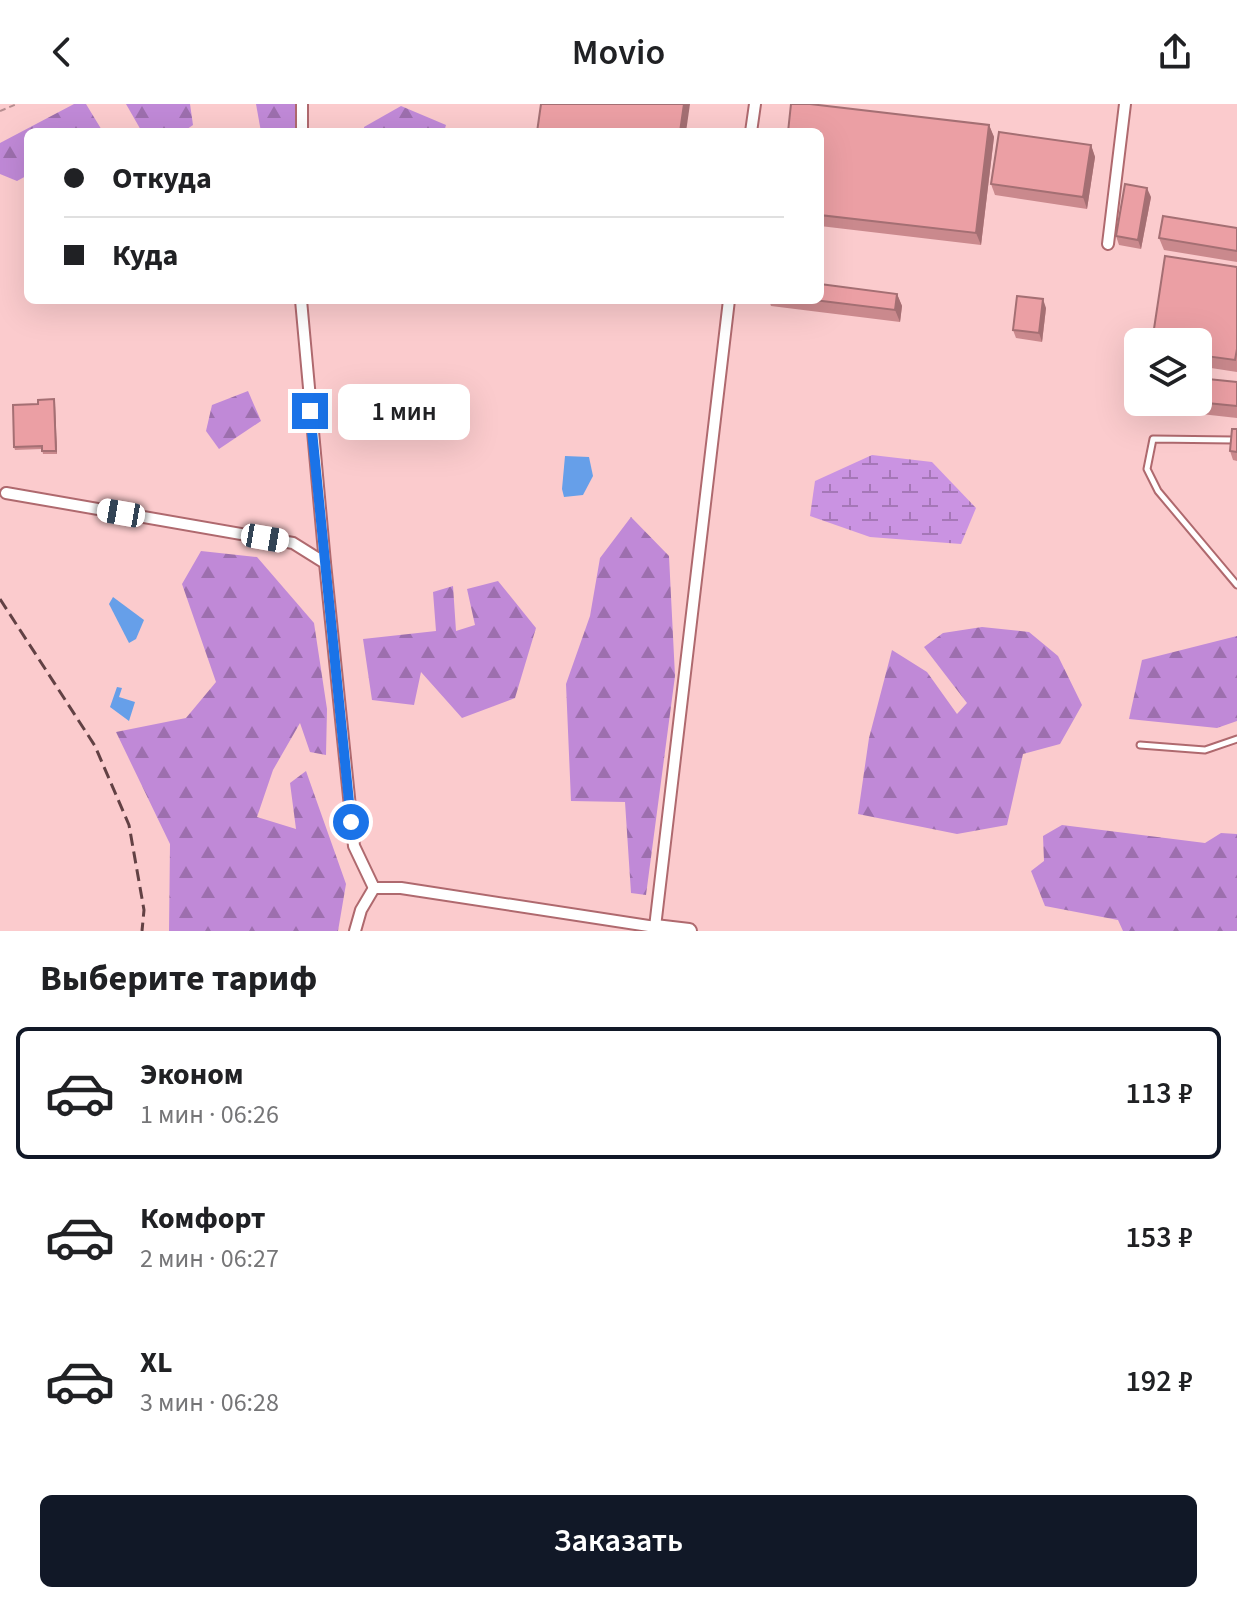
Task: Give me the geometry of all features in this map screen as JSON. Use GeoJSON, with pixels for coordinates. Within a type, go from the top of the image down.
{"type":"FeatureCollection","features":[{"type":"Feature","properties":{"kind":"street"},"geometry":{"type":"LineString","coordinates":[[302,104],[302,128]]}},
{"type":"Feature","properties":{"kind":"street"},"geometry":{"type":"LineString","coordinates":[[752,128],[755,104]]}},
{"type":"Feature","properties":{"kind":"street"},"geometry":{"type":"LineString","coordinates":[[1108,244],[1125,104]]}},
{"type":"Feature","properties":{"kind":"street"},"geometry":{"type":"LineString","coordinates":[[301,304],[354,846],[374,888]]}},
{"type":"Feature","properties":{"kind":"street"},"geometry":{"type":"LineString","coordinates":[[655,927],[729,304]]}},
{"type":"Feature","properties":{"kind":"street"},"geometry":{"type":"LineString","coordinates":[[6,493],[293,543],[325,563]]}},
{"type":"Feature","properties":{"kind":"street"},"geometry":{"type":"LineString","coordinates":[[374,888],[401,888],[689,931]]}},
{"type":"Feature","properties":{"kind":"street"},"geometry":{"type":"LineString","coordinates":[[355,931],[361,910],[374,888]]}},
{"type":"Feature","properties":{"kind":"lane"},"geometry":{"type":"LineString","coordinates":[[1233,440],[1153,439],[1147,469],[1158,491],[1237,585]]}},
{"type":"Feature","properties":{"kind":"lane"},"geometry":{"type":"LineString","coordinates":[[1140,745],[1205,750],[1237,739]]}},
{"type":"Feature","properties":{"kind":"path"},"geometry":{"type":"LineString","coordinates":[[0,111],[17,104]]}},
{"type":"Feature","properties":{"kind":"green space"},"geometry":{"type":"Polygon","coordinates":[[[74,104],[86,104],[101,128],[28,128],[74,104]]]}},
{"type":"Feature","properties":{"kind":"green space"},"geometry":{"type":"Polygon","coordinates":[[[126,104],[190,104],[193,125],[189,128],[140,128],[126,104]]]}},
{"type":"Feature","properties":{"kind":"green space"},"geometry":{"type":"Polygon","coordinates":[[[256,104],[299,104],[301,128],[260,128],[256,104]]]}},
{"type":"Feature","properties":{"kind":"green space"},"geometry":{"type":"Polygon","coordinates":[[[401,106],[446,125],[445,128],[364,127],[401,106]]]}},
{"type":"Feature","properties":{"kind":"green space"},"geometry":{"type":"Polygon","coordinates":[[[24,130],[24,177],[17,181],[0,174],[0,143],[24,130]]]}},
{"type":"Feature","properties":{"kind":"green space"},"geometry":{"type":"Polygon","coordinates":[[[248,391],[261,421],[219,449],[206,431],[212,405],[248,391]]]}},
{"type":"Feature","properties":{"kind":"green space"},"geometry":{"type":"Polygon","coordinates":[[[872,455],[932,462],[976,508],[961,544],[870,537],[810,516],[815,481],[872,455]]]}},
{"type":"Feature","properties":{"kind":"green space"},"geometry":{"type":"Polygon","coordinates":[[[631,517],[669,556],[675,676],[646,895],[631,893],[625,802],[571,801],[566,684],[590,616],[600,558],[631,517]]]}},
{"type":"Feature","properties":{"kind":"green space"},"geometry":{"type":"Polygon","coordinates":[[[201,551],[257,557],[314,623],[327,709],[326,755],[310,752],[300,723],[273,770],[257,817],[296,829],[290,783],[306,771],[346,884],[338,931],[169,931],[170,844],[116,732],[186,718],[216,682],[182,584],[201,551]]]}},
{"type":"Feature","properties":{"kind":"green space"},"geometry":{"type":"Polygon","coordinates":[[[498,581],[536,628],[515,698],[462,718],[421,672],[414,705],[372,700],[363,639],[436,631],[433,592],[453,586],[456,631],[475,625],[467,589],[498,581]]]}},
{"type":"Feature","properties":{"kind":"green space"},"geometry":{"type":"Polygon","coordinates":[[[982,627],[1029,632],[1058,656],[1082,705],[1060,744],[1023,754],[1007,825],[957,834],[858,814],[869,738],[892,650],[927,672],[957,714],[967,703],[924,647],[943,633],[982,627]]]}},
{"type":"Feature","properties":{"kind":"green space"},"geometry":{"type":"Polygon","coordinates":[[[1237,636],[1237,721],[1217,728],[1129,719],[1142,660],[1237,636]]]}},
{"type":"Feature","properties":{"kind":"green space"},"geometry":{"type":"Polygon","coordinates":[[[1062,825],[1205,843],[1221,833],[1237,834],[1237,931],[1123,931],[1118,920],[1045,906],[1031,871],[1044,861],[1043,836],[1062,825]]]}},
{"type":"Feature","properties":{"kind":"water"},"geometry":{"type":"Polygon","coordinates":[[[565,456],[589,457],[593,476],[583,495],[564,497],[565,456]]]}},
{"type":"Feature","properties":{"kind":"water"},"geometry":{"type":"Polygon","coordinates":[[[113,597],[144,620],[136,639],[129,643],[109,604],[113,597]]]}},
{"type":"Feature","properties":{"kind":"water"},"geometry":{"type":"Polygon","coordinates":[[[117,687],[122,688],[119,697],[135,702],[129,721],[110,707],[117,687]]]}},
{"type":"Feature","properties":{"kind":"building"},"geometry":{"type":"Polygon","coordinates":[[[541,104],[684,104],[681,128],[538,128],[541,104]]]}},
{"type":"Feature","properties":{"kind":"building"},"geometry":{"type":"Polygon","coordinates":[[[791,104],[989,125],[976,233],[824,215],[824,128],[788,128],[791,104]]]}},
{"type":"Feature","properties":{"kind":"building"},"geometry":{"type":"Polygon","coordinates":[[[999,132],[1091,145],[1083,197],[991,184],[999,132]]]}},
{"type":"Feature","properties":{"kind":"building"},"geometry":{"type":"Polygon","coordinates":[[[1125,184],[1147,188],[1138,240],[1116,236],[1125,184]]]}},
{"type":"Feature","properties":{"kind":"building"},"geometry":{"type":"Polygon","coordinates":[[[1163,216],[1237,228],[1237,251],[1159,238],[1163,216]]]}},
{"type":"Feature","properties":{"kind":"building"},"geometry":{"type":"Polygon","coordinates":[[[1165,256],[1237,267],[1235,360],[1212,357],[1212,328],[1154,328],[1165,256]]]}},
{"type":"Feature","properties":{"kind":"building"},"geometry":{"type":"Polygon","coordinates":[[[824,285],[897,294],[895,310],[824,301],[824,285]]]}},
{"type":"Feature","properties":{"kind":"building"},"geometry":{"type":"Polygon","coordinates":[[[1017,296],[1043,299],[1039,333],[1013,330],[1017,296]]]}},
{"type":"Feature","properties":{"kind":"building"},"geometry":{"type":"Polygon","coordinates":[[[1212,379],[1237,382],[1237,406],[1212,404],[1212,379]]]}},
{"type":"Feature","properties":{"kind":"building"},"geometry":{"type":"Polygon","coordinates":[[[54,399],[56,451],[42,451],[42,446],[14,447],[13,405],[38,404],[38,400],[54,399]]]}},
{"type":"Feature","properties":{"kind":"building"},"geometry":{"type":"Polygon","coordinates":[[[1232,429],[1237,429],[1237,452],[1230,451],[1232,429]]]}},
{"type":"Feature","properties":{"kind":"railway"},"geometry":{"type":"LineString","coordinates":[[0,599],[95,746],[129,825],[144,910],[142,931]]}},
{"type":"Feature","properties":{"kind":"route"},"geometry":{"type":"LineString","coordinates":[[310,411],[351,822]]}}]}
